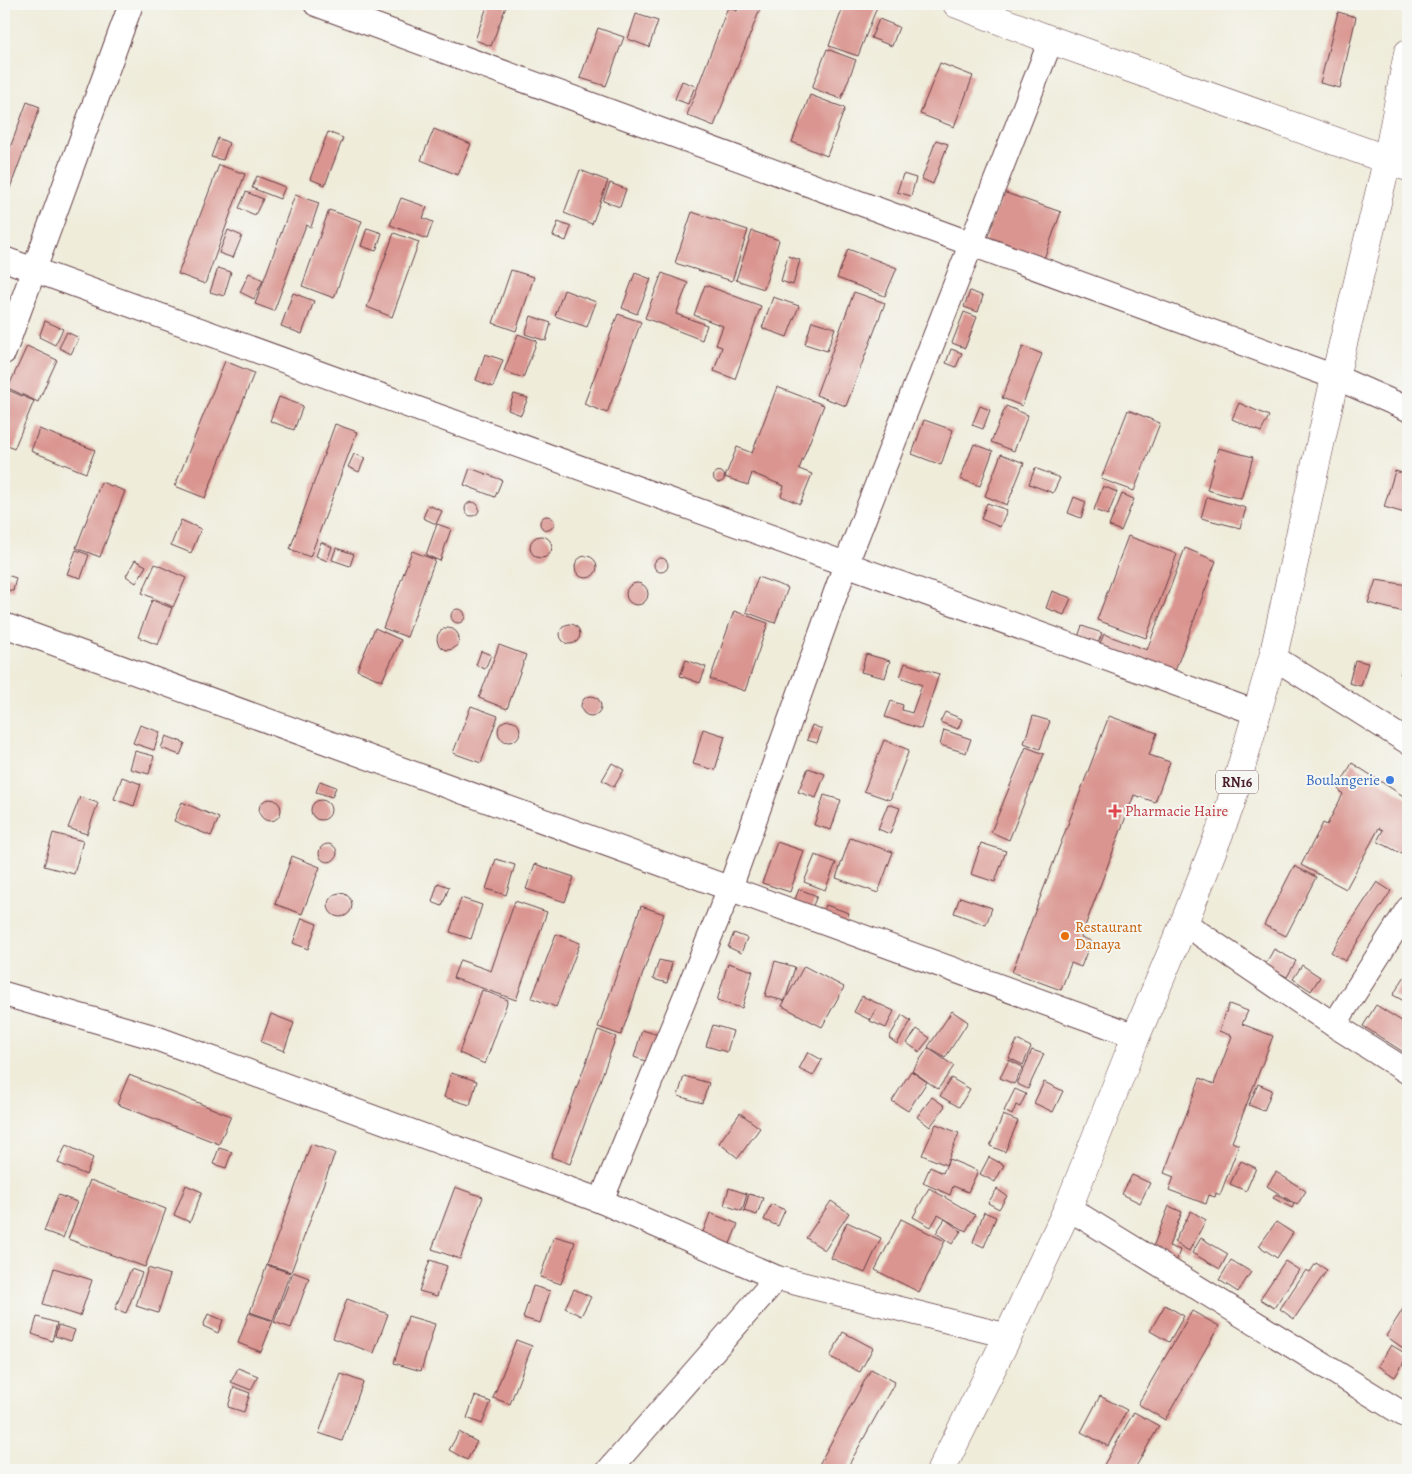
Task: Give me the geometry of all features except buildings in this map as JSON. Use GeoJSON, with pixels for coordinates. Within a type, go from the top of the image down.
{"type":"FeatureCollection","features":[{"type":"Feature","properties":{"kind":"main road"},"geometry":{"type":"LineString","coordinates":[[957,4],[1051,40],[1398,164]]}},
{"type":"Feature","properties":{"kind":"main road","name":"RN16"},"geometry":{"type":"LineString","coordinates":[[941,1470],[1008,1336],[1068,1208],[1230,806],[1273,657],[1335,377],[1398,164],[1408,53]]}},
{"type":"Feature","properties":{"kind":"street"},"geometry":{"type":"LineString","coordinates":[[4,352],[131,4]]}},
{"type":"Feature","properties":{"kind":"street"},"geometry":{"type":"LineString","coordinates":[[316,4],[1335,377],[1408,409]]}},
{"type":"Feature","properties":{"kind":"street"},"geometry":{"type":"LineString","coordinates":[[601,1200],[730,888],[846,564],[1051,40]]}},
{"type":"Feature","properties":{"kind":"street"},"geometry":{"type":"LineString","coordinates":[[4,259],[1256,713]]}},
{"type":"Feature","properties":{"kind":"street"},"geometry":{"type":"LineString","coordinates":[[4,625],[1136,1036]]}},
{"type":"Feature","properties":{"kind":"street"},"geometry":{"type":"LineString","coordinates":[[1273,657],[1408,742]]}},
{"type":"Feature","properties":{"kind":"street"},"geometry":{"type":"LineString","coordinates":[[1334,1025],[1408,909]]}},
{"type":"Feature","properties":{"kind":"street"},"geometry":{"type":"LineString","coordinates":[[1184,923],[1334,1025],[1408,1072]]}},
{"type":"Feature","properties":{"kind":"street"},"geometry":{"type":"LineString","coordinates":[[4,994],[153,1037],[601,1200],[777,1278],[1008,1336]]}},
{"type":"Feature","properties":{"kind":"street"},"geometry":{"type":"LineString","coordinates":[[1068,1208],[1408,1416]]}},
{"type":"Feature","properties":{"kind":"street"},"geometry":{"type":"LineString","coordinates":[[609,1470],[777,1278]]}},
{"type":"Feature","properties":{"kind":"place","name":"Boulangerie"},"geometry":{"type":"Point","coordinates":[1390,780]}},
{"type":"Feature","properties":{"kind":"place","name":"Pharmacie Haire"},"geometry":{"type":"Point","coordinates":[1115,811]}},
{"type":"Feature","properties":{"kind":"place","name":"Restaurant Danaya"},"geometry":{"type":"Point","coordinates":[1065,936]}}]}
